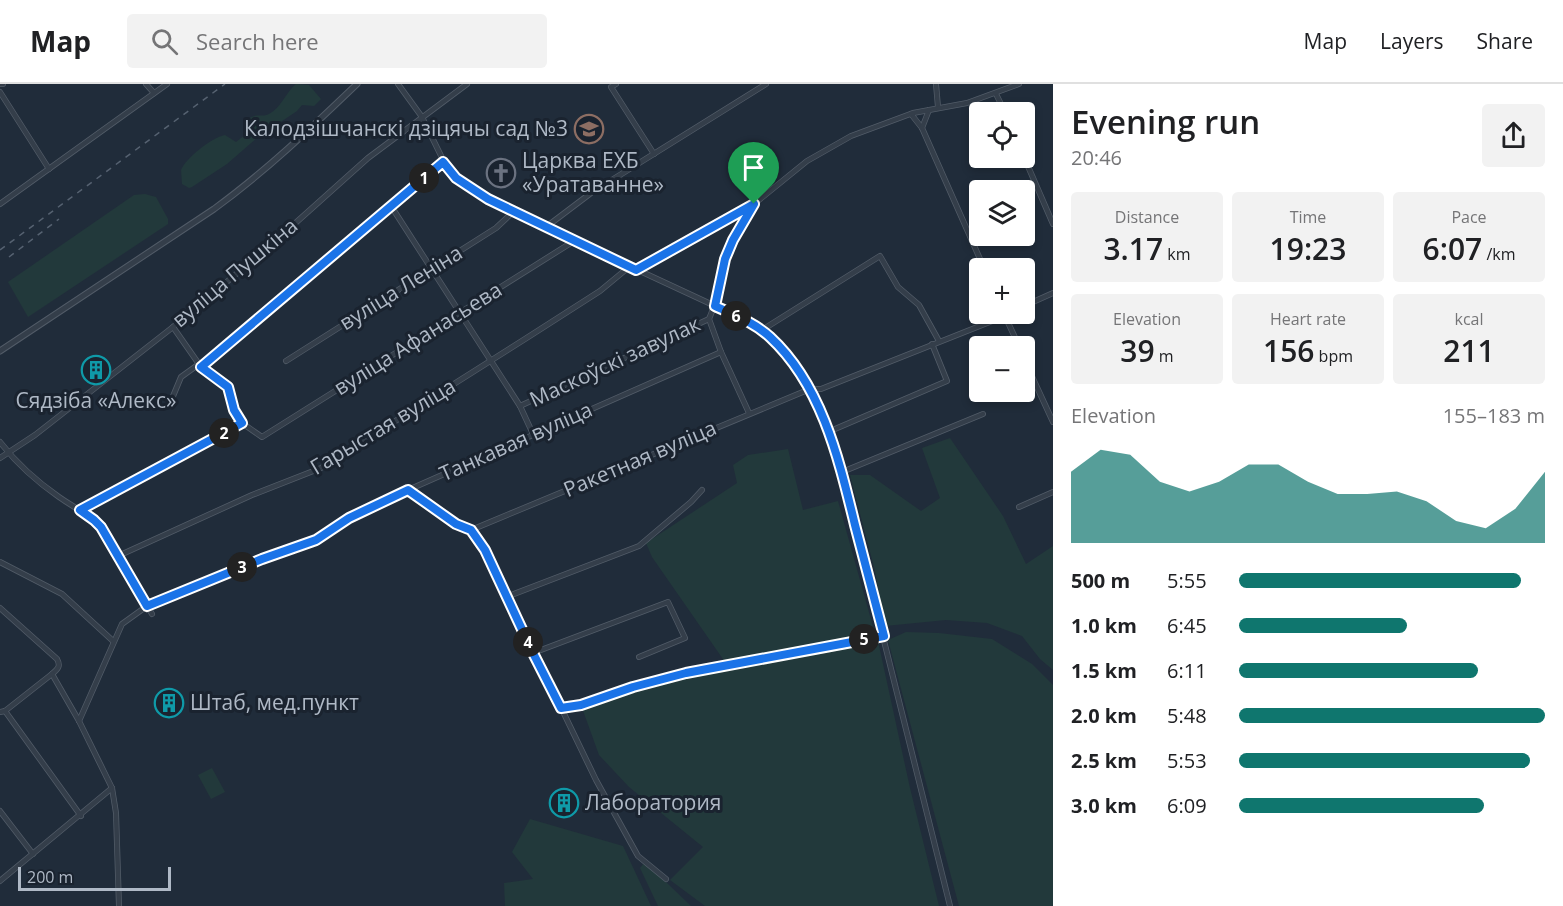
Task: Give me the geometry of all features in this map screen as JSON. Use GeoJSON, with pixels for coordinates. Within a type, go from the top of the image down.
{"type":"FeatureCollection","features":[{"type":"Feature","properties":{"kind":"street"},"geometry":{"type":"LineString","coordinates":[[146,84],[154,93]]}},
{"type":"Feature","properties":{"kind":"street"},"geometry":{"type":"LineString","coordinates":[[0,204],[167,84]]}},
{"type":"Feature","properties":{"kind":"street"},"geometry":{"type":"LineString","coordinates":[[0,351],[246,186],[278,160],[357,84]]}},
{"type":"Feature","properties":{"kind":"street"},"geometry":{"type":"LineString","coordinates":[[398,84],[422,117],[448,170],[462,183],[513,212],[762,330],[786,353],[810,388],[842,472],[950,906]]}},
{"type":"Feature","properties":{"kind":"street","name":"вуліца Пушкіна"},"geometry":{"type":"LineString","coordinates":[[0,458],[173,327],[272,244],[368,158],[467,84]]}},
{"type":"Feature","properties":{"kind":"street"},"geometry":{"type":"LineString","coordinates":[[546,227],[591,193],[766,84]]}},
{"type":"Feature","properties":{"kind":"street"},"geometry":{"type":"LineString","coordinates":[[936,84],[938,107]]}},
{"type":"Feature","properties":{"kind":"street"},"geometry":{"type":"LineString","coordinates":[[636,270],[754,204],[807,161],[851,136],[911,114],[967,103],[1018,84]]}},
{"type":"Feature","properties":{"kind":"street"},"geometry":{"type":"LineString","coordinates":[[613,85],[654,154]]}},
{"type":"Feature","properties":{"kind":"street"},"geometry":{"type":"LineString","coordinates":[[0,93],[49,169]]}},
{"type":"Feature","properties":{"kind":"street"},"geometry":{"type":"LineString","coordinates":[[996,94],[1000,102]]}},
{"type":"Feature","properties":{"kind":"street"},"geometry":{"type":"LineString","coordinates":[[922,128],[929,110]]}},
{"type":"Feature","properties":{"kind":"street"},"geometry":{"type":"LineString","coordinates":[[911,114],[922,128],[980,258]]}},
{"type":"Feature","properties":{"kind":"street"},"geometry":{"type":"LineString","coordinates":[[171,402],[181,377],[244,333],[443,162]]}},
{"type":"Feature","properties":{"kind":"street"},"geometry":{"type":"LineString","coordinates":[[1028,168],[1053,224]]}},
{"type":"Feature","properties":{"kind":"street"},"geometry":{"type":"LineString","coordinates":[[749,413],[721,352],[710,318],[715,306],[725,259],[754,204]]}},
{"type":"Feature","properties":{"kind":"street"},"geometry":{"type":"LineString","coordinates":[[391,206],[520,406],[533,434]]}},
{"type":"Feature","properties":{"kind":"street","name":"вуліца Леніна"},"geometry":{"type":"LineString","coordinates":[[286,360],[496,228],[513,212]]}},
{"type":"Feature","properties":{"kind":"street","name":"вуліца Афанасьева"},"geometry":{"type":"LineString","coordinates":[[242,423],[262,437],[574,241]]}},
{"type":"Feature","properties":{"kind":"street"},"geometry":{"type":"LineString","coordinates":[[762,330],[880,256],[898,287],[919,305],[939,341]]}},
{"type":"Feature","properties":{"kind":"street","name":"Гарыстая вуліца"},"geometry":{"type":"LineString","coordinates":[[118,556],[252,495],[321,468],[600,291],[629,267]]}},
{"type":"Feature","properties":{"kind":"street"},"geometry":{"type":"LineString","coordinates":[[1035,301],[1053,293]]}},
{"type":"Feature","properties":{"kind":"street","name":"Маскоўскі завулак"},"geometry":{"type":"LineString","coordinates":[[520,406],[710,318]]}},
{"type":"Feature","properties":{"kind":"street","name":"Ракетная вуліца"},"geometry":{"type":"LineString","coordinates":[[471,530],[810,388],[821,389],[981,324]]}},
{"type":"Feature","properties":{"kind":"street"},"geometry":{"type":"LineString","coordinates":[[80,510],[242,423],[234,410],[228,387],[200,365],[173,327]]}},
{"type":"Feature","properties":{"kind":"street"},"geometry":{"type":"LineString","coordinates":[[828,432],[947,381],[932,344]]}},
{"type":"Feature","properties":{"kind":"street","name":"Танкавая вуліца"},"geometry":{"type":"LineString","coordinates":[[79,721],[122,624],[147,606],[262,559],[316,540],[349,518],[408,490],[721,352]]}},
{"type":"Feature","properties":{"kind":"street"},"geometry":{"type":"LineString","coordinates":[[1035,383],[1053,422]]}},
{"type":"Feature","properties":{"kind":"street"},"geometry":{"type":"LineString","coordinates":[[842,472],[983,414]]}},
{"type":"Feature","properties":{"kind":"street"},"geometry":{"type":"LineString","coordinates":[[0,442],[29,474],[101,527],[152,614]]}},
{"type":"Feature","properties":{"kind":"street"},"geometry":{"type":"LineString","coordinates":[[408,490],[456,524],[471,530],[485,550],[596,780],[638,856],[666,879]]}},
{"type":"Feature","properties":{"kind":"street"},"geometry":{"type":"LineString","coordinates":[[506,597],[639,546],[702,490]]}},
{"type":"Feature","properties":{"kind":"street"},"geometry":{"type":"LineString","coordinates":[[1019,507],[1053,492]]}},
{"type":"Feature","properties":{"kind":"street"},"geometry":{"type":"LineString","coordinates":[[0,562],[62,594],[113,641]]}},
{"type":"Feature","properties":{"kind":"street"},"geometry":{"type":"LineString","coordinates":[[533,653],[668,602],[685,638],[639,657]]}},
{"type":"Feature","properties":{"kind":"street"},"geometry":{"type":"LineString","coordinates":[[0,608],[57,659],[59,664],[52,674],[2,712],[81,816]]}},
{"type":"Feature","properties":{"kind":"street"},"geometry":{"type":"LineString","coordinates":[[561,708],[581,705],[633,687],[686,673],[884,636]]}},
{"type":"Feature","properties":{"kind":"street"},"geometry":{"type":"LineString","coordinates":[[52,674],[79,721],[112,788],[116,813],[118,906]]}},
{"type":"Feature","properties":{"kind":"street"},"geometry":{"type":"LineString","coordinates":[[0,881],[112,788]]}},
{"type":"Feature","properties":{"kind":"street"},"geometry":{"type":"LineString","coordinates":[[0,811],[33,854]]}},
{"type":"Feature","properties":{"kind":"green space"},"geometry":{"type":"Polygon","coordinates":[[[296,84],[309,85],[321,99],[314,106],[302,105],[297,111],[257,138],[227,164],[192,187],[189,188],[182,184],[181,170],[193,154],[206,144],[225,135],[236,142],[245,135],[246,120],[273,111],[296,84]]]}},
{"type":"Feature","properties":{"kind":"green space"},"geometry":{"type":"Polygon","coordinates":[[[145,194],[156,197],[168,219],[168,224],[28,317],[8,282],[134,195],[145,194]]]}},
{"type":"Feature","properties":{"kind":"green space"},"geometry":{"type":"Polygon","coordinates":[[[950,438],[1003,516],[1026,564],[1053,546],[1053,670],[1040,659],[1022,636],[987,623],[946,620],[885,626],[875,571],[850,475],[870,475],[921,511],[940,498],[922,448],[950,438]]]}},
{"type":"Feature","properties":{"kind":"green space"},"geometry":{"type":"Polygon","coordinates":[[[788,449],[803,510],[838,501],[875,634],[725,662],[652,557],[646,543],[737,483],[733,465],[748,455],[788,449]]]}},
{"type":"Feature","properties":{"kind":"green space"},"geometry":{"type":"Polygon","coordinates":[[[906,632],[992,639],[1032,664],[1053,685],[1053,906],[959,906],[888,640],[906,632]]]}},
{"type":"Feature","properties":{"kind":"green space"},"geometry":{"type":"Polygon","coordinates":[[[878,641],[939,906],[705,906],[670,880],[703,847],[629,787],[599,755],[581,705],[703,674],[878,641]]]}},
{"type":"Feature","properties":{"kind":"green space"},"geometry":{"type":"Polygon","coordinates":[[[212,768],[225,792],[211,799],[198,775],[212,768]]]}},
{"type":"Feature","properties":{"kind":"green space"},"geometry":{"type":"Polygon","coordinates":[[[530,819],[623,846],[651,906],[505,906],[504,883],[533,879],[512,852],[530,819]]]}},
{"type":"Feature","properties":{"kind":"green space"},"geometry":{"type":"Polygon","coordinates":[[[645,862],[691,906],[658,906],[640,868],[645,862]]]}},
{"type":"Feature","properties":{"kind":"railway"},"geometry":{"type":"LineString","coordinates":[[0,250],[225,84]]}},
{"type":"Feature","properties":{"kind":"railway"},"geometry":{"type":"LineString","coordinates":[[9,257],[59,219]]}},
{"type":"Feature","properties":{"kind":"place","name":"Калодзішчанскі дзіцячы сад №3"},"geometry":{"type":"Point","coordinates":[589,129]}},
{"type":"Feature","properties":{"kind":"place","name":"Царква ЕХБ «Уратаванне»"},"geometry":{"type":"Point","coordinates":[501,173]}},
{"type":"Feature","properties":{"kind":"place","name":"Сядзіба «Алекс»"},"geometry":{"type":"Point","coordinates":[96,370]}},
{"type":"Feature","properties":{"kind":"place","name":"Штаб, мeд.пункт"},"geometry":{"type":"Point","coordinates":[169,703]}},
{"type":"Feature","properties":{"kind":"place","name":"Лаборатория"},"geometry":{"type":"Point","coordinates":[564,803]}},
{"type":"Feature","properties":{"kind":"route"},"geometry":{"type":"LineString","coordinates":[[443,162],[456,178],[473,191],[636,270],[754,204],[725,259],[715,306],[741,318],[769,336],[786,353],[810,388],[842,472],[884,636],[686,673],[633,687],[581,705],[561,708],[485,550],[471,530],[456,524],[408,490],[349,518],[316,540],[262,559],[147,606],[101,527],[80,510],[242,423],[234,410],[228,387],[201,367],[244,333],[443,162]]}}]}
